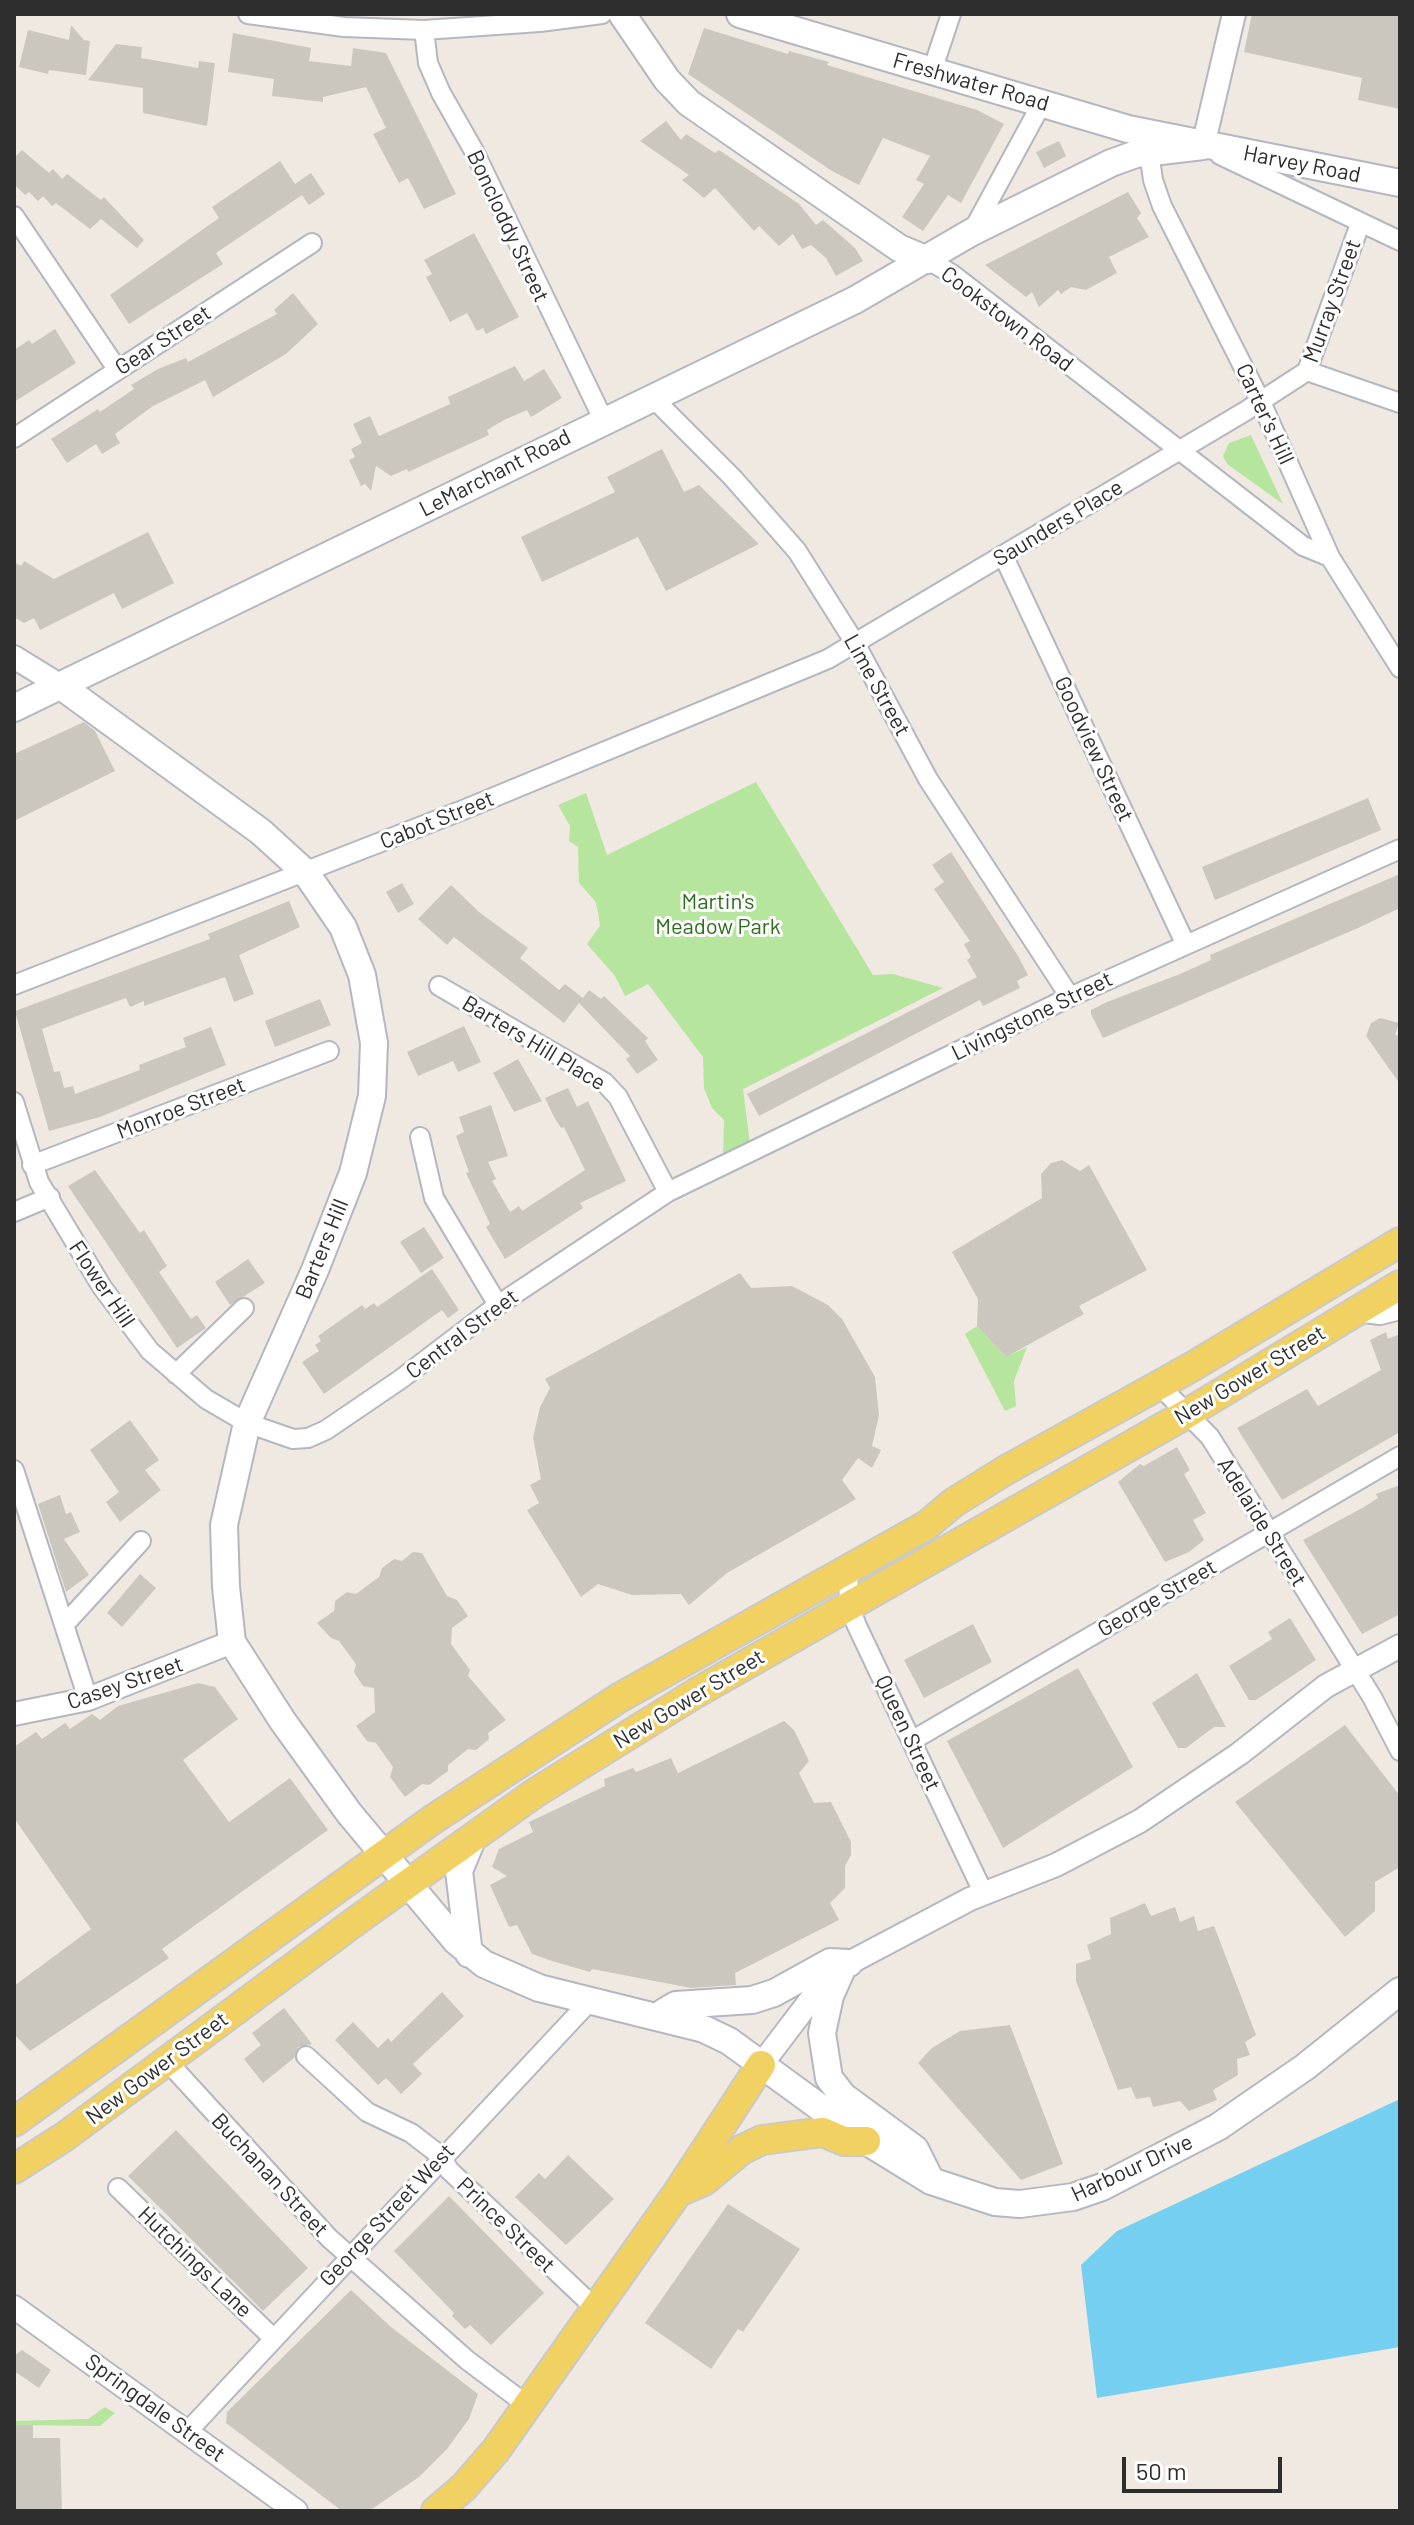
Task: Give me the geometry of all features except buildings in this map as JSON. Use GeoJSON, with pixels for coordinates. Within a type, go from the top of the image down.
{"type":"FeatureCollection","features":[{"type":"Feature","properties":{"kind":"main road","name":"Cookstown Road"},"geometry":{"type":"LineString","coordinates":[[622,14],[667,80],[689,103],[899,248],[928,260]]}},
{"type":"Feature","properties":{"kind":"main road","name":"Freshwater Road"},"geometry":{"type":"LineString","coordinates":[[740,14],[1042,103],[1203,146]]}},
{"type":"Feature","properties":{"kind":"main road","name":"LeMarchant Road"},"geometry":{"type":"LineString","coordinates":[[14,708],[603,419],[855,300],[972,232],[1111,163],[1149,152],[1203,146]]}},
{"type":"Feature","properties":{"kind":"main road","name":"Harvey Road"},"geometry":{"type":"LineString","coordinates":[[1203,146],[1400,183]]}},
{"type":"Feature","properties":{"kind":"main road","name":"Barters Hill"},"geometry":{"type":"LineString","coordinates":[[61,686],[261,832],[306,873],[343,927],[362,975],[374,1043],[372,1096],[353,1173],[315,1270],[247,1423],[231,1481],[224,1525],[232,1642],[315,1767],[406,1884],[469,1954]]}},
{"type":"Feature","properties":{"kind":"main road","name":"New Gower Street"},"geometry":{"type":"LineString","coordinates":[[14,2122],[432,1820],[619,1698],[927,1525],[953,1503],[1006,1470],[1392,1251]]}},
{"type":"Feature","properties":{"kind":"main road","name":"New Gower Street"},"geometry":{"type":"LineString","coordinates":[[14,2169],[535,1793],[684,1700],[1188,1413],[1400,1285]]}},
{"type":"Feature","properties":{"kind":"main road"},"geometry":{"type":"LineString","coordinates":[[469,1954],[459,1871],[473,1837]]}},
{"type":"Feature","properties":{"kind":"main road","name":"Harbour Drive"},"geometry":{"type":"LineString","coordinates":[[469,1954],[518,1980],[589,2002],[658,2015],[711,2032],[866,2141],[931,2181],[995,2202],[1020,2204],[1060,2200],[1102,2187],[1244,2112],[1400,1991]]}},
{"type":"Feature","properties":{"kind":"main road"},"geometry":{"type":"LineString","coordinates":[[658,2015],[676,2005],[701,2006],[752,2000],[774,1993],[830,1962],[845,1966],[823,2024],[823,2051],[829,2078],[843,2096],[915,2149],[931,2181]]}},
{"type":"Feature","properties":{"kind":"main road"},"geometry":{"type":"LineString","coordinates":[[436,2511],[464,2487],[496,2450],[678,2192],[761,2065]]}},
{"type":"Feature","properties":{"kind":"main road"},"geometry":{"type":"LineString","coordinates":[[678,2192],[704,2181],[743,2149],[762,2140],[823,2132],[844,2141],[866,2141]]}},
{"type":"Feature","properties":{"kind":"street"},"geometry":{"type":"LineString","coordinates":[[248,14],[344,27],[424,30],[540,22],[602,14]]}},
{"type":"Feature","properties":{"kind":"street"},"geometry":{"type":"LineString","coordinates":[[932,71],[951,14]]}},
{"type":"Feature","properties":{"kind":"street"},"geometry":{"type":"LineString","coordinates":[[1234,14],[1203,146],[1400,241]]}},
{"type":"Feature","properties":{"kind":"street","name":"Boncloddy Street"},"geometry":{"type":"LineString","coordinates":[[424,30],[428,63],[441,93],[474,151],[603,419]]}},
{"type":"Feature","properties":{"kind":"street","name":"LeMarchant Road"},"geometry":{"type":"LineString","coordinates":[[972,232],[1042,103]]}},
{"type":"Feature","properties":{"kind":"street","name":"Carter's Hill"},"geometry":{"type":"LineString","coordinates":[[1149,152],[1153,180],[1173,229],[1261,402],[1330,557],[1400,668]]}},
{"type":"Feature","properties":{"kind":"street"},"geometry":{"type":"LineString","coordinates":[[14,216],[117,369]]}},
{"type":"Feature","properties":{"kind":"street","name":"Murray Street"},"geometry":{"type":"LineString","coordinates":[[1261,402],[1307,371],[1360,224]]}},
{"type":"Feature","properties":{"kind":"street","name":"Gear Street"},"geometry":{"type":"LineString","coordinates":[[14,438],[312,243]]}},
{"type":"Feature","properties":{"kind":"street","name":"Cookstown Road"},"geometry":{"type":"LineString","coordinates":[[928,260],[952,274],[1303,546],[1330,557]]}},
{"type":"Feature","properties":{"kind":"street"},"geometry":{"type":"LineString","coordinates":[[1307,371],[1400,403]]}},
{"type":"Feature","properties":{"kind":"street","name":"Lime Street"},"geometry":{"type":"LineString","coordinates":[[652,397],[767,514],[797,551],[855,643],[928,779],[1070,997]]}},
{"type":"Feature","properties":{"kind":"street","name":"Saunders Place"},"geometry":{"type":"LineString","coordinates":[[855,643],[1261,402]]}},
{"type":"Feature","properties":{"kind":"street","name":"Goodview Street"},"geometry":{"type":"LineString","coordinates":[[1003,555],[1185,943]]}},
{"type":"Feature","properties":{"kind":"street","name":"Cabot Street"},"geometry":{"type":"LineString","coordinates":[[14,985],[306,873],[636,740],[828,659],[855,643]]}},
{"type":"Feature","properties":{"kind":"street"},"geometry":{"type":"LineString","coordinates":[[14,657],[61,686]]}},
{"type":"Feature","properties":{"kind":"street","name":"Livingstone Street"},"geometry":{"type":"LineString","coordinates":[[668,1192],[1185,943],[1400,849]]}},
{"type":"Feature","properties":{"kind":"street","name":"Barters Hill Place"},"geometry":{"type":"LineString","coordinates":[[439,986],[604,1082],[618,1097],[668,1192]]}},
{"type":"Feature","properties":{"kind":"street","name":"Monroe Street"},"geometry":{"type":"LineString","coordinates":[[32,1165],[329,1051]]}},
{"type":"Feature","properties":{"kind":"street","name":"Flower Hill"},"geometry":{"type":"LineString","coordinates":[[14,1102],[32,1165],[76,1246],[125,1321],[150,1351],[176,1374],[206,1399],[247,1423]]}},
{"type":"Feature","properties":{"kind":"street"},"geometry":{"type":"LineString","coordinates":[[420,1137],[434,1198],[498,1305]]}},
{"type":"Feature","properties":{"kind":"street","name":"Central Street"},"geometry":{"type":"LineString","coordinates":[[247,1423],[293,1439],[308,1438],[326,1430],[401,1379],[498,1305],[668,1192]]}},
{"type":"Feature","properties":{"kind":"street"},"geometry":{"type":"LineString","coordinates":[[14,1212],[50,1197]]}},
{"type":"Feature","properties":{"kind":"street"},"geometry":{"type":"LineString","coordinates":[[176,1374],[244,1308]]}},
{"type":"Feature","properties":{"kind":"street"},"geometry":{"type":"LineString","coordinates":[[1358,1310],[1380,1313],[1400,1308]]}},
{"type":"Feature","properties":{"kind":"street","name":"Adelaide Street"},"geometry":{"type":"LineString","coordinates":[[1159,1385],[1210,1437],[1354,1669],[1400,1751]]}},
{"type":"Feature","properties":{"kind":"street","name":"George Street"},"geometry":{"type":"LineString","coordinates":[[913,1740],[1400,1456]]}},
{"type":"Feature","properties":{"kind":"street"},"geometry":{"type":"LineString","coordinates":[[14,1470],[88,1699]]}},
{"type":"Feature","properties":{"kind":"street"},"geometry":{"type":"LineString","coordinates":[[64,1625],[141,1541]]}},
{"type":"Feature","properties":{"kind":"street","name":"Queen Street"},"geometry":{"type":"LineString","coordinates":[[848,1569],[849,1605],[983,1892]]}},
{"type":"Feature","properties":{"kind":"street","name":"Casey Street"},"geometry":{"type":"LineString","coordinates":[[14,1714],[88,1699],[232,1642]]}},
{"type":"Feature","properties":{"kind":"street"},"geometry":{"type":"LineString","coordinates":[[761,2065],[812,1998],[845,1966],[983,1892],[1056,1865],[1140,1821],[1239,1754],[1315,1694],[1354,1669],[1400,1646]]}},
{"type":"Feature","properties":{"kind":"street","name":"George Street West"},"geometry":{"type":"LineString","coordinates":[[188,2431],[441,2156],[589,2002]]}},
{"type":"Feature","properties":{"kind":"street","name":"Prince Street"},"geometry":{"type":"LineString","coordinates":[[306,2056],[367,2112],[411,2133],[441,2156],[449,2170],[594,2307]]}},
{"type":"Feature","properties":{"kind":"street","name":"Buchanan Street"},"geometry":{"type":"LineString","coordinates":[[167,2061],[329,2238],[467,2360],[527,2405]]}},
{"type":"Feature","properties":{"kind":"street","name":"Hutchings Lane"},"geometry":{"type":"LineString","coordinates":[[118,2188],[272,2337]]}},
{"type":"Feature","properties":{"kind":"street","name":"Springdale Street"},"geometry":{"type":"LineString","coordinates":[[14,2307],[296,2511]]}},
{"type":"Feature","properties":{"kind":"green space"},"geometry":{"type":"Polygon","coordinates":[[[1251,435],[1283,504],[1227,464],[1223,456],[1229,443],[1251,435]]]}},
{"type":"Feature","properties":{"kind":"green space","name":"Martin's Meadow Park"},"geometry":{"type":"Polygon","coordinates":[[[756,782],[873,975],[893,974],[943,988],[743,1089],[750,1144],[723,1162],[724,1120],[712,1108],[704,1088],[703,1057],[648,984],[625,996],[615,976],[587,944],[600,926],[598,911],[595,901],[579,883],[578,847],[569,841],[570,826],[558,805],[586,793],[607,855],[756,782]]]}},
{"type":"Feature","properties":{"kind":"green space"},"geometry":{"type":"Polygon","coordinates":[[[977,1326],[1006,1357],[1027,1347],[1014,1381],[1016,1406],[1005,1411],[965,1334],[977,1326]]]}},
{"type":"Feature","properties":{"kind":"green space"},"geometry":{"type":"Polygon","coordinates":[[[105,2407],[115,2413],[100,2426],[14,2425],[14,2421],[88,2419],[105,2407]]]}},
{"type":"Feature","properties":{"kind":"water"},"geometry":{"type":"Polygon","coordinates":[[[1400,2099],[1400,2347],[1097,2398],[1081,2265],[1117,2231],[1400,2099]]]}}]}
